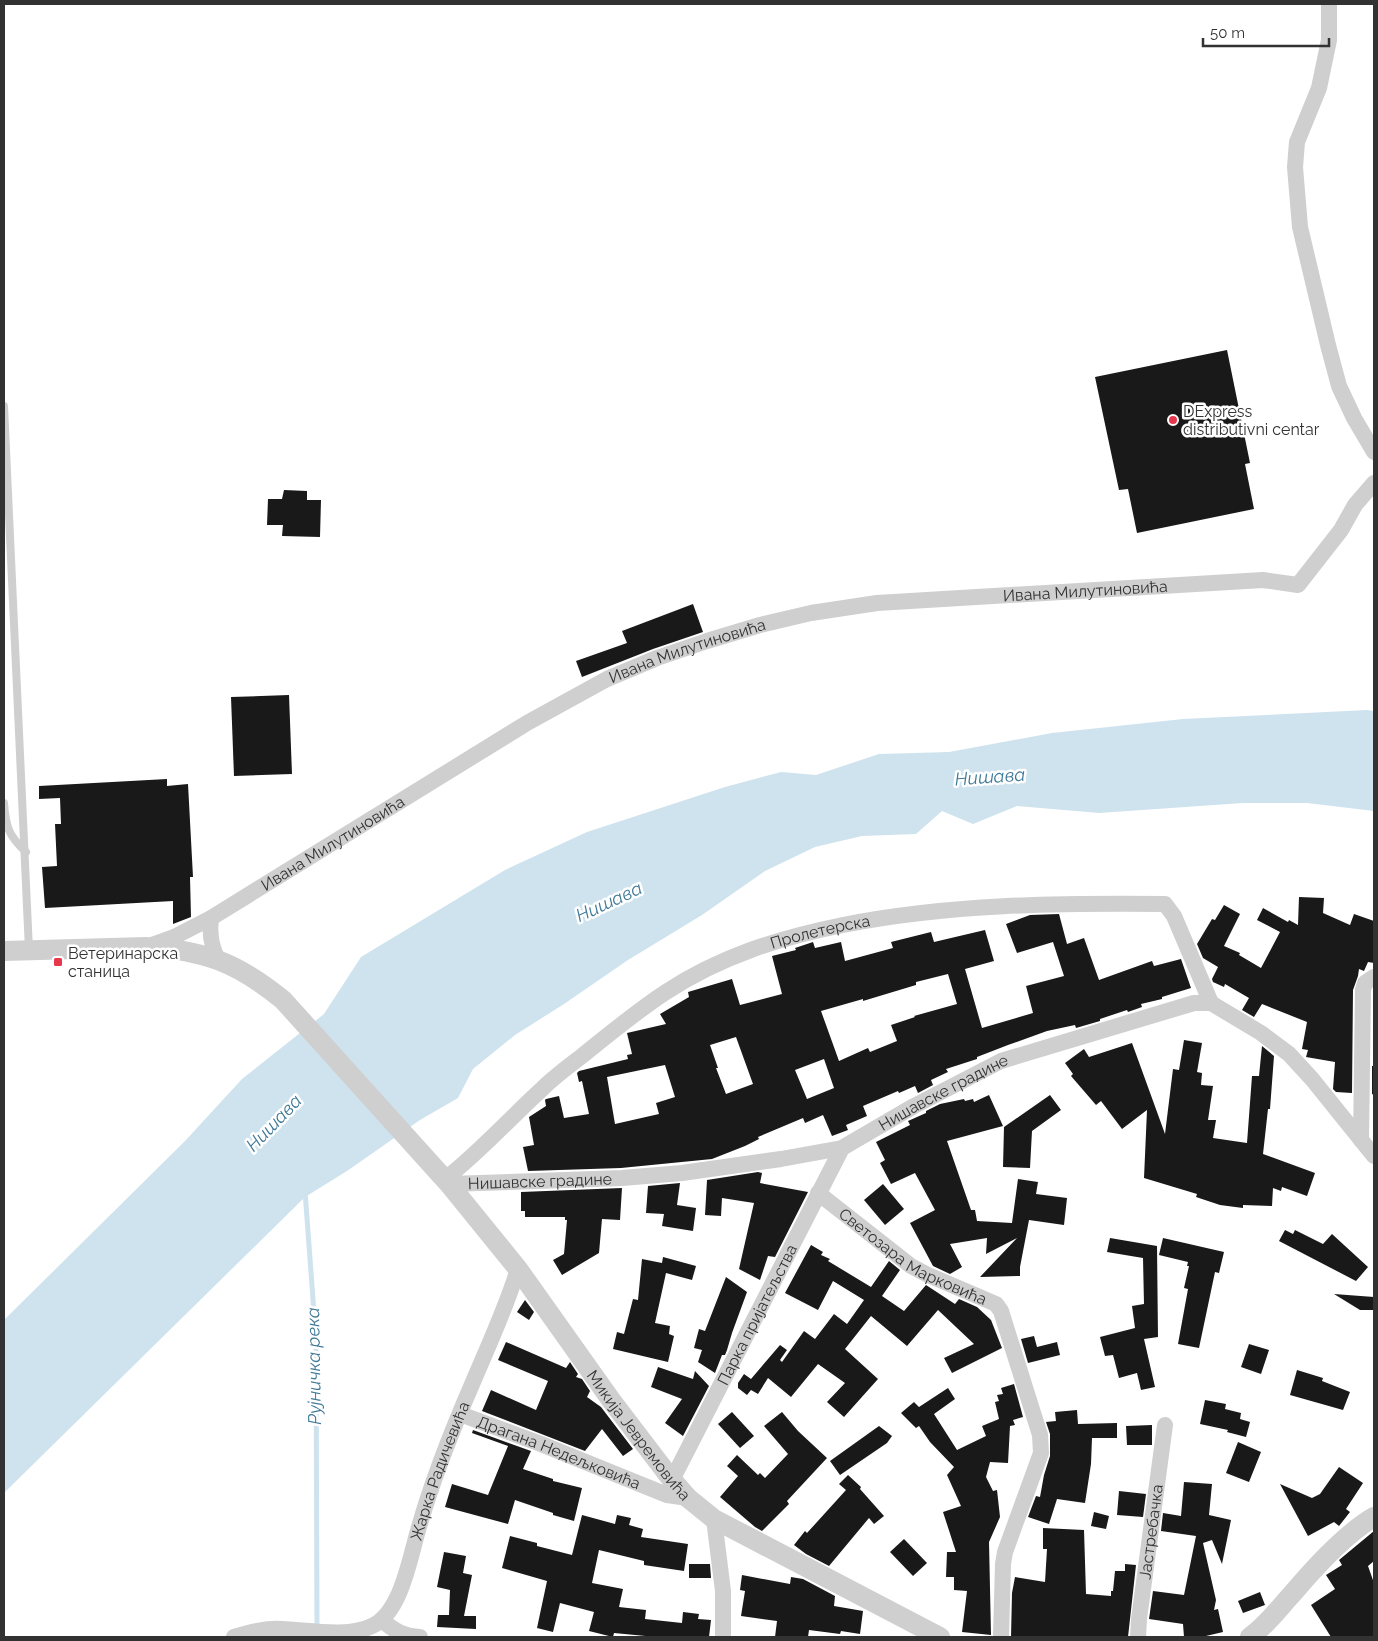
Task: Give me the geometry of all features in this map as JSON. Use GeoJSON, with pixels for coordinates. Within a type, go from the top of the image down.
{"type":"FeatureCollection","features":[{"type":"Feature","properties":{"kind":"street"},"geometry":{"type":"LineString","coordinates":[[1329,4],[1329,40],[1319,88],[1297,142],[1294,167],[1299,218],[1328,345],[1340,386],[1354,418],[1374,452]]}},
{"type":"Feature","properties":{"kind":"street","name":"Ивана Милутиновића"},"geometry":{"type":"LineString","coordinates":[[146,947],[174,937],[211,918],[543,714],[607,679],[657,658],[760,625],[811,613],[877,602],[1263,580],[1298,585],[1340,530],[1355,505],[1374,483]]}},
{"type":"Feature","properties":{"kind":"street","name":"Пролетерска"},"geometry":{"type":"LineString","coordinates":[[447,1182],[542,1088],[665,993],[699,972],[743,952],[805,933],[867,921],[957,908],[1042,904],[1165,904],[1174,916],[1211,1003]]}},
{"type":"Feature","properties":{"kind":"street"},"geometry":{"type":"LineString","coordinates":[[211,918],[209,930],[211,944],[217,958]]}},
{"type":"Feature","properties":{"kind":"street","name":"Ивана Милутиновића"},"geometry":{"type":"LineString","coordinates":[[4,951],[170,948],[217,958],[234,966],[256,979],[283,1000],[414,1144]]}},
{"type":"Feature","properties":{"kind":"street"},"geometry":{"type":"LineString","coordinates":[[1361,1140],[1363,990],[1365,983],[1374,977]]}},
{"type":"Feature","properties":{"kind":"street","name":"Нишавске градине"},"geometry":{"type":"LineString","coordinates":[[447,1182],[622,1178],[682,1173],[782,1159],[842,1148],[914,1106],[1000,1061],[1194,1003],[1211,1003]]}},
{"type":"Feature","properties":{"kind":"street"},"geometry":{"type":"LineString","coordinates":[[1211,1003],[1261,1033],[1289,1054],[1312,1079],[1374,1156]]}},
{"type":"Feature","properties":{"kind":"street","name":"Микија Јевремовића"},"geometry":{"type":"LineString","coordinates":[[414,1144],[518,1269],[611,1400],[688,1498],[714,1519],[940,1637]]}},
{"type":"Feature","properties":{"kind":"street","name":"Парка пријатељства"},"geometry":{"type":"LineString","coordinates":[[672,1480],[842,1148]]}},
{"type":"Feature","properties":{"kind":"street","name":"Светозара Марковића"},"geometry":{"type":"LineString","coordinates":[[818,1194],[911,1266],[996,1304],[1001,1311],[1040,1435],[1042,1453],[1002,1564],[1002,1637]]}},
{"type":"Feature","properties":{"kind":"street","name":"Жарка Радичевића"},"geometry":{"type":"LineString","coordinates":[[382,1620],[398,1598],[419,1524],[460,1414],[510,1296],[518,1269]]}},
{"type":"Feature","properties":{"kind":"street","name":"Драгана Недељковића"},"geometry":{"type":"LineString","coordinates":[[460,1414],[541,1444],[667,1495],[688,1498]]}},
{"type":"Feature","properties":{"kind":"street","name":"Јастребачка"},"geometry":{"type":"LineString","coordinates":[[1138,1637],[1165,1425]]}},
{"type":"Feature","properties":{"kind":"street"},"geometry":{"type":"LineString","coordinates":[[1250,1637],[1268,1621],[1312,1570],[1353,1532],[1374,1517]]}},
{"type":"Feature","properties":{"kind":"street"},"geometry":{"type":"LineString","coordinates":[[714,1519],[724,1591],[723,1637]]}},
{"type":"Feature","properties":{"kind":"street"},"geometry":{"type":"LineString","coordinates":[[234,1637],[266,1629],[281,1628],[330,1632],[366,1629],[382,1620],[392,1630],[409,1636],[420,1637]]}},
{"type":"Feature","properties":{"kind":"lane"},"geometry":{"type":"LineString","coordinates":[[4,406],[26,852],[29,950]]}},
{"type":"Feature","properties":{"kind":"lane"},"geometry":{"type":"LineString","coordinates":[[4,803],[6,825],[14,842],[26,852]]}},
{"type":"Feature","properties":{"kind":"water","name":"Нишава"},"geometry":{"type":"Polygon","coordinates":[[[1374,711],[1374,811],[1307,803],[1243,803],[1099,813],[1017,806],[973,824],[942,811],[916,834],[862,836],[815,847],[765,871],[702,915],[628,960],[515,1035],[473,1069],[458,1098],[420,1120],[347,1171],[305,1197],[4,1493],[4,1320],[185,1141],[242,1079],[324,1014],[361,957],[505,870],[587,832],[725,787],[781,772],[816,775],[879,754],[949,752],[1052,733],[1183,719],[1374,711]]]}},
{"type":"Feature","properties":{"kind":"building","name":"DExpress distributivni centar"},"geometry":{"type":"Polygon","coordinates":[[[1227,350],[1250,463],[1245,464],[1254,509],[1137,533],[1128,489],[1119,490],[1095,377],[1227,350]]]}},
{"type":"Feature","properties":{"kind":"building"},"geometry":{"type":"Polygon","coordinates":[[[284,490],[307,491],[307,500],[321,500],[320,537],[282,536],[283,525],[267,525],[268,499],[282,499],[284,490]]]}},
{"type":"Feature","properties":{"kind":"building"},"geometry":{"type":"Polygon","coordinates":[[[693,604],[703,632],[582,677],[576,661],[627,643],[622,631],[693,604]]]}},
{"type":"Feature","properties":{"kind":"building"},"geometry":{"type":"Polygon","coordinates":[[[289,695],[292,774],[234,776],[231,697],[289,695]]]}},
{"type":"Feature","properties":{"kind":"building"},"geometry":{"type":"Polygon","coordinates":[[[167,779],[167,786],[188,784],[193,877],[190,877],[191,917],[173,924],[173,901],[45,908],[42,867],[57,866],[55,824],[61,824],[60,798],[39,799],[39,786],[167,779]]]}},
{"type":"Feature","properties":{"kind":"building"},"geometry":{"type":"Polygon","coordinates":[[[1299,897],[1324,898],[1323,913],[1350,925],[1354,914],[1374,921],[1374,963],[1368,962],[1364,971],[1359,969],[1353,990],[1352,1093],[1336,1092],[1333,1089],[1335,1062],[1306,1057],[1308,1050],[1302,1049],[1307,1022],[1262,1004],[1254,1017],[1242,1010],[1249,998],[1225,984],[1224,987],[1213,982],[1212,979],[1218,967],[1203,958],[1197,944],[1212,919],[1215,920],[1224,905],[1240,914],[1224,946],[1240,953],[1239,955],[1261,968],[1280,932],[1257,920],[1263,908],[1288,922],[1289,920],[1298,925],[1299,897]]]}},
{"type":"Feature","properties":{"kind":"building"},"geometry":{"type":"Polygon","coordinates":[[[1059,914],[1067,944],[1084,938],[1099,980],[1152,961],[1154,966],[1181,959],[1191,988],[1162,997],[1162,999],[1141,1004],[1142,1007],[1100,1019],[1100,1021],[1076,1028],[1075,1025],[1047,1031],[977,1057],[977,1059],[946,1069],[948,1072],[931,1080],[933,1085],[918,1093],[915,1086],[863,1106],[867,1116],[846,1125],[848,1130],[832,1136],[823,1115],[805,1123],[803,1118],[758,1137],[759,1139],[745,1146],[712,1159],[621,1168],[528,1171],[523,1147],[534,1145],[529,1117],[546,1106],[546,1099],[559,1096],[564,1118],[589,1114],[582,1081],[579,1082],[577,1073],[579,1071],[628,1059],[627,1055],[632,1054],[627,1033],[666,1024],[660,1014],[689,997],[688,992],[732,979],[740,1005],[782,994],[772,956],[796,950],[795,948],[813,942],[815,948],[841,942],[845,961],[893,948],[891,942],[931,932],[934,942],[985,930],[994,961],[965,969],[982,1028],[1033,1013],[1026,986],[1064,976],[1053,942],[1017,953],[1006,924],[1030,915],[1059,914]],[[948,974],[916,982],[916,985],[821,1011],[839,1061],[868,1048],[870,1052],[897,1041],[891,1025],[914,1016],[957,1004],[948,974]],[[736,1037],[710,1045],[726,1094],[753,1084],[736,1037]],[[824,1059],[795,1070],[807,1099],[834,1088],[824,1059]],[[665,1065],[607,1077],[615,1124],[659,1114],[656,1103],[675,1097],[665,1065]]]}},
{"type":"Feature","properties":{"kind":"building"},"geometry":{"type":"Polygon","coordinates":[[[1184,1040],[1202,1043],[1197,1072],[1202,1073],[1201,1085],[1213,1086],[1208,1120],[1216,1120],[1213,1138],[1247,1143],[1252,1076],[1259,1076],[1262,1046],[1274,1056],[1270,1109],[1268,1109],[1263,1154],[1315,1173],[1307,1196],[1282,1187],[1281,1191],[1273,1188],[1272,1206],[1243,1205],[1243,1208],[1220,1205],[1196,1197],[1197,1194],[1144,1178],[1147,1110],[1122,1129],[1101,1101],[1096,1105],[1071,1076],[1073,1074],[1065,1063],[1084,1049],[1089,1057],[1132,1043],[1165,1134],[1173,1069],[1179,1070],[1184,1040]]]}},
{"type":"Feature","properties":{"kind":"building"},"geometry":{"type":"Polygon","coordinates":[[[1372,1066],[1374,1066],[1374,1095],[1372,1094],[1372,1066]]]}},
{"type":"Feature","properties":{"kind":"building"},"geometry":{"type":"Polygon","coordinates":[[[989,1095],[1003,1126],[947,1141],[971,1210],[975,1210],[977,1221],[1012,1223],[1018,1179],[1038,1182],[1036,1194],[1067,1198],[1064,1225],[1029,1220],[1020,1276],[980,1277],[1017,1238],[986,1254],[987,1238],[950,1244],[962,1267],[950,1274],[933,1266],[910,1223],[935,1210],[915,1173],[891,1184],[880,1163],[885,1160],[876,1142],[910,1125],[908,1121],[940,1104],[964,1099],[965,1101],[973,1099],[974,1102],[989,1095]]]}},
{"type":"Feature","properties":{"kind":"building"},"geometry":{"type":"Polygon","coordinates":[[[1050,1095],[1061,1110],[1032,1131],[1030,1168],[1003,1167],[1004,1127],[1050,1095]]]}},
{"type":"Feature","properties":{"kind":"building"},"geometry":{"type":"Polygon","coordinates":[[[762,1173],[760,1183],[808,1192],[775,1257],[768,1256],[760,1280],[739,1269],[754,1203],[722,1198],[721,1216],[705,1215],[707,1180],[762,1173]]]}},
{"type":"Feature","properties":{"kind":"building"},"geometry":{"type":"Polygon","coordinates":[[[680,1183],[677,1205],[696,1208],[693,1231],[662,1226],[664,1214],[646,1213],[648,1186],[680,1183]]]}},
{"type":"Feature","properties":{"kind":"building"},"geometry":{"type":"Polygon","coordinates":[[[883,1184],[904,1209],[885,1225],[864,1200],[883,1184]]]}},
{"type":"Feature","properties":{"kind":"building"},"geometry":{"type":"Polygon","coordinates":[[[622,1188],[620,1220],[602,1219],[599,1253],[562,1275],[553,1260],[564,1254],[567,1220],[565,1220],[565,1217],[525,1217],[525,1211],[521,1211],[521,1192],[622,1188]]]}},
{"type":"Feature","properties":{"kind":"building"},"geometry":{"type":"Polygon","coordinates":[[[1285,1230],[1293,1234],[1295,1230],[1323,1244],[1332,1234],[1368,1267],[1356,1281],[1279,1241],[1285,1230]]]}},
{"type":"Feature","properties":{"kind":"building"},"geometry":{"type":"Polygon","coordinates":[[[1110,1238],[1157,1246],[1158,1337],[1144,1339],[1155,1387],[1141,1390],[1137,1373],[1119,1378],[1113,1355],[1105,1356],[1100,1337],[1135,1328],[1132,1306],[1144,1304],[1143,1258],[1107,1252],[1110,1238]]]}},
{"type":"Feature","properties":{"kind":"building"},"geometry":{"type":"Polygon","coordinates":[[[1163,1238],[1224,1252],[1219,1273],[1215,1272],[1199,1348],[1178,1344],[1188,1289],[1184,1288],[1189,1266],[1187,1266],[1188,1262],[1159,1255],[1163,1238]]]}},
{"type":"Feature","properties":{"kind":"building"},"geometry":{"type":"Polygon","coordinates":[[[811,1245],[823,1252],[821,1255],[830,1259],[828,1261],[871,1287],[889,1261],[900,1270],[882,1296],[904,1311],[926,1285],[955,1304],[959,1299],[977,1307],[991,1320],[1002,1348],[952,1373],[944,1358],[974,1344],[938,1310],[907,1346],[871,1316],[845,1349],[878,1379],[844,1417],[827,1402],[845,1383],[818,1364],[791,1397],[768,1378],[758,1394],[751,1390],[747,1395],[738,1388],[738,1383],[744,1374],[751,1379],[780,1345],[787,1350],[780,1360],[782,1362],[804,1331],[815,1339],[834,1314],[847,1324],[864,1300],[833,1281],[818,1310],[785,1293],[811,1245]]]}},
{"type":"Feature","properties":{"kind":"building"},"geometry":{"type":"Polygon","coordinates":[[[663,1257],[696,1266],[692,1280],[666,1273],[655,1323],[670,1326],[669,1334],[674,1336],[668,1362],[613,1349],[617,1332],[624,1334],[633,1299],[638,1300],[642,1259],[662,1263],[663,1257]]]}},
{"type":"Feature","properties":{"kind":"building"},"geometry":{"type":"Polygon","coordinates":[[[726,1277],[747,1292],[727,1350],[725,1355],[722,1355],[715,1373],[698,1362],[702,1350],[694,1348],[699,1329],[705,1331],[726,1277]]]}},
{"type":"Feature","properties":{"kind":"building"},"geometry":{"type":"Polygon","coordinates":[[[1334,1294],[1374,1297],[1374,1310],[1360,1310],[1334,1294]]]}},
{"type":"Feature","properties":{"kind":"building"},"geometry":{"type":"Polygon","coordinates":[[[525,1300],[534,1312],[529,1320],[517,1312],[525,1300]]]}},
{"type":"Feature","properties":{"kind":"building"},"geometry":{"type":"Polygon","coordinates":[[[1034,1336],[1037,1347],[1057,1342],[1060,1355],[1028,1363],[1021,1339],[1034,1336]]]}},
{"type":"Feature","properties":{"kind":"building"},"geometry":{"type":"Polygon","coordinates":[[[506,1342],[566,1368],[570,1362],[578,1374],[576,1377],[582,1379],[590,1391],[587,1397],[601,1407],[633,1449],[623,1456],[602,1429],[585,1451],[482,1411],[491,1390],[536,1410],[548,1381],[498,1360],[506,1342]]]}},
{"type":"Feature","properties":{"kind":"building"},"geometry":{"type":"Polygon","coordinates":[[[1249,1344],[1269,1350],[1261,1374],[1241,1367],[1249,1344]]]}},
{"type":"Feature","properties":{"kind":"building"},"geometry":{"type":"Polygon","coordinates":[[[658,1367],[693,1379],[695,1371],[709,1386],[683,1436],[665,1423],[682,1399],[651,1387],[658,1367]]]}},
{"type":"Feature","properties":{"kind":"building"},"geometry":{"type":"Polygon","coordinates":[[[1297,1370],[1323,1378],[1322,1381],[1350,1392],[1343,1410],[1290,1395],[1297,1370]]]}},
{"type":"Feature","properties":{"kind":"building"},"geometry":{"type":"Polygon","coordinates":[[[1014,1384],[1023,1417],[1013,1420],[1015,1425],[1010,1426],[1008,1463],[990,1462],[986,1477],[993,1491],[997,1490],[1000,1517],[989,1542],[991,1635],[962,1632],[967,1591],[954,1590],[954,1577],[946,1577],[947,1552],[956,1552],[943,1512],[961,1506],[947,1475],[954,1467],[930,1442],[919,1426],[916,1428],[901,1413],[914,1402],[919,1407],[948,1388],[955,1399],[934,1414],[957,1450],[986,1436],[982,1426],[999,1419],[995,1402],[999,1401],[997,1395],[1003,1394],[1001,1388],[1014,1384]]]}},
{"type":"Feature","properties":{"kind":"building"},"geometry":{"type":"Polygon","coordinates":[[[1205,1400],[1226,1404],[1225,1409],[1241,1413],[1240,1419],[1250,1422],[1246,1437],[1227,1432],[1228,1430],[1200,1424],[1205,1400]]]}},
{"type":"Feature","properties":{"kind":"building"},"geometry":{"type":"Polygon","coordinates":[[[1077,1410],[1078,1424],[1117,1423],[1117,1438],[1092,1438],[1091,1464],[1085,1503],[1057,1499],[1049,1524],[1028,1517],[1036,1496],[1040,1497],[1050,1456],[1050,1434],[1046,1422],[1056,1421],[1055,1412],[1077,1410]]]}},
{"type":"Feature","properties":{"kind":"building"},"geometry":{"type":"Polygon","coordinates":[[[732,1412],[754,1436],[740,1448],[718,1424],[732,1412]]]}},
{"type":"Feature","properties":{"kind":"building"},"geometry":{"type":"Polygon","coordinates":[[[782,1412],[798,1431],[827,1458],[787,1501],[789,1504],[762,1531],[720,1497],[738,1476],[727,1466],[737,1455],[758,1475],[760,1473],[765,1478],[788,1454],[764,1426],[782,1412]]]}},
{"type":"Feature","properties":{"kind":"building"},"geometry":{"type":"Polygon","coordinates":[[[1152,1425],[1152,1445],[1127,1445],[1126,1426],[1152,1425]]]}},
{"type":"Feature","properties":{"kind":"building"},"geometry":{"type":"Polygon","coordinates":[[[879,1426],[892,1436],[887,1443],[840,1475],[830,1461],[879,1426]]]}},
{"type":"Feature","properties":{"kind":"building"},"geometry":{"type":"Polygon","coordinates":[[[473,1430],[531,1451],[523,1469],[553,1479],[553,1481],[582,1488],[574,1521],[515,1500],[508,1524],[445,1507],[452,1484],[488,1495],[508,1446],[472,1433],[473,1430]]]}},
{"type":"Feature","properties":{"kind":"building"},"geometry":{"type":"Polygon","coordinates":[[[1238,1442],[1261,1452],[1249,1482],[1226,1473],[1238,1442]]]}},
{"type":"Feature","properties":{"kind":"building"},"geometry":{"type":"Polygon","coordinates":[[[1339,1467],[1363,1483],[1346,1509],[1350,1512],[1339,1526],[1334,1522],[1308,1536],[1280,1484],[1312,1498],[1320,1494],[1339,1467]]]}},
{"type":"Feature","properties":{"kind":"building"},"geometry":{"type":"Polygon","coordinates":[[[848,1475],[861,1487],[860,1489],[884,1516],[874,1524],[869,1518],[829,1566],[806,1554],[794,1545],[805,1531],[807,1533],[846,1490],[839,1484],[848,1475]]]}},
{"type":"Feature","properties":{"kind":"building"},"geometry":{"type":"Polygon","coordinates":[[[1184,1482],[1212,1484],[1209,1515],[1231,1520],[1222,1564],[1212,1540],[1203,1543],[1216,1600],[1214,1610],[1218,1609],[1223,1632],[1206,1636],[1184,1637],[1183,1624],[1149,1619],[1153,1591],[1184,1595],[1196,1536],[1161,1531],[1163,1513],[1181,1516],[1184,1482]]]}},
{"type":"Feature","properties":{"kind":"building"},"geometry":{"type":"Polygon","coordinates":[[[1119,1491],[1146,1494],[1143,1517],[1117,1515],[1119,1491]]]}},
{"type":"Feature","properties":{"kind":"building"},"geometry":{"type":"Polygon","coordinates":[[[1094,1512],[1109,1516],[1106,1529],[1091,1526],[1094,1512]]]}},
{"type":"Feature","properties":{"kind":"building"},"geometry":{"type":"Polygon","coordinates":[[[582,1515],[615,1524],[617,1515],[631,1518],[629,1525],[643,1529],[641,1537],[688,1544],[684,1571],[644,1565],[644,1561],[599,1550],[592,1583],[623,1589],[619,1607],[646,1610],[645,1619],[682,1623],[683,1612],[699,1614],[698,1619],[711,1620],[709,1637],[656,1637],[614,1633],[613,1637],[589,1631],[594,1612],[560,1603],[553,1632],[537,1628],[547,1581],[502,1568],[510,1536],[537,1543],[537,1546],[572,1555],[582,1515]]]}},
{"type":"Feature","properties":{"kind":"building"},"geometry":{"type":"Polygon","coordinates":[[[1043,1528],[1084,1530],[1086,1594],[1111,1596],[1115,1571],[1125,1571],[1125,1564],[1136,1565],[1128,1637],[1011,1637],[1012,1593],[1015,1577],[1045,1582],[1047,1549],[1043,1549],[1043,1528]]]}},
{"type":"Feature","properties":{"kind":"building"},"geometry":{"type":"Polygon","coordinates":[[[1374,1531],[1374,1561],[1368,1566],[1374,1583],[1374,1637],[1331,1637],[1311,1605],[1335,1589],[1326,1575],[1342,1565],[1339,1560],[1374,1531]]]}},
{"type":"Feature","properties":{"kind":"building"},"geometry":{"type":"Polygon","coordinates":[[[904,1539],[927,1563],[913,1576],[890,1552],[904,1539]]]}},
{"type":"Feature","properties":{"kind":"building"},"geometry":{"type":"Polygon","coordinates":[[[444,1552],[466,1556],[463,1573],[472,1575],[464,1616],[476,1616],[476,1629],[437,1627],[438,1615],[449,1615],[450,1590],[437,1587],[444,1552]]]}},
{"type":"Feature","properties":{"kind":"building"},"geometry":{"type":"Polygon","coordinates":[[[689,1564],[710,1564],[711,1578],[689,1578],[689,1564]]]}},
{"type":"Feature","properties":{"kind":"building"},"geometry":{"type":"Polygon","coordinates":[[[742,1575],[790,1584],[791,1577],[803,1579],[835,1596],[834,1606],[863,1611],[860,1634],[841,1631],[840,1634],[809,1630],[808,1637],[775,1637],[777,1621],[741,1616],[745,1591],[740,1590],[742,1575]]]}},
{"type":"Feature","properties":{"kind":"building"},"geometry":{"type":"Polygon","coordinates":[[[1260,1592],[1265,1605],[1243,1613],[1238,1601],[1260,1592]]]}},
{"type":"Feature","properties":{"kind":"waterway","name":"Рујничка река"},"geometry":{"type":"LineString","coordinates":[[305,1191],[316,1340],[317,1629]]}},
{"type":"Feature","properties":{"kind":"place","name":"DExpress distributivni centar"},"geometry":{"type":"Point","coordinates":[1173,420]}},
{"type":"Feature","properties":{"kind":"place","name":"Ветеринарска станица"},"geometry":{"type":"Point","coordinates":[58,962]}}]}
